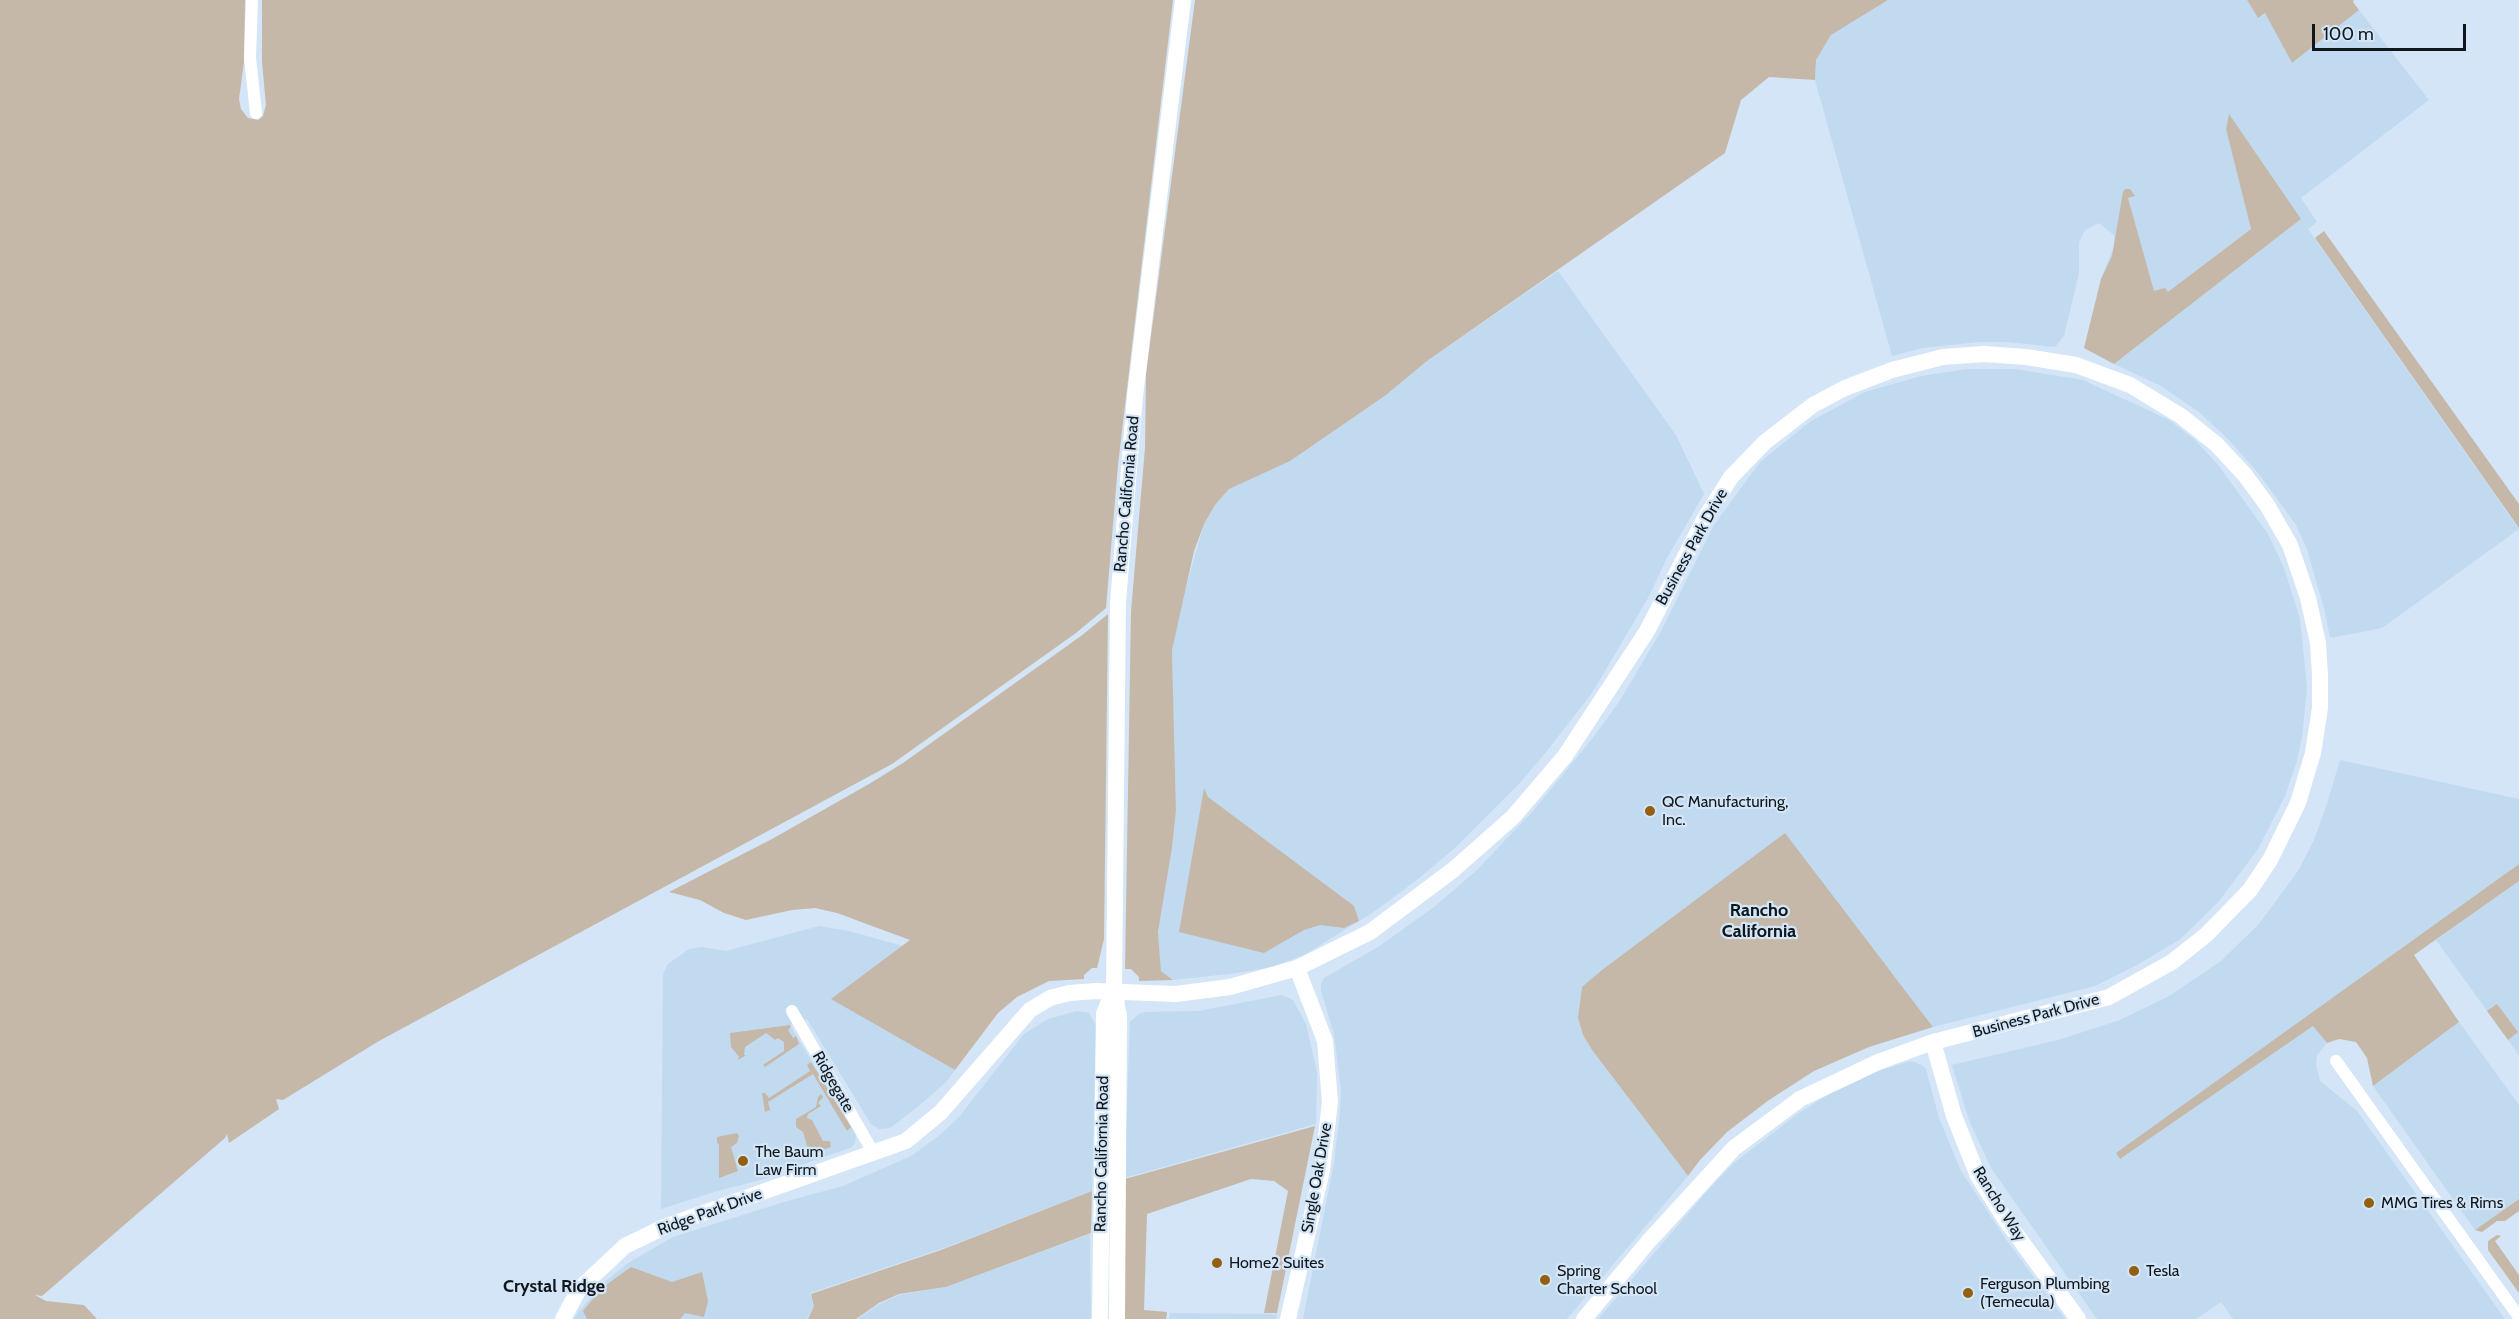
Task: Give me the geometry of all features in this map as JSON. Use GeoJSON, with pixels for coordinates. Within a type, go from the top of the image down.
{"type":"FeatureCollection","features":[{"type":"Feature","properties":{"kind":"street"},"geometry":{"type":"LineString","coordinates":[[252,0],[250,58],[256,113]]}},
{"type":"Feature","properties":{"kind":"street","name":"Rancho California Road"},"geometry":{"type":"LineString","coordinates":[[1117,1319],[1119,1016],[1114,990],[1120,571],[1135,396],[1183,0]]}},
{"type":"Feature","properties":{"kind":"street","name":"Business Park Drive"},"geometry":{"type":"LineString","coordinates":[[1114,990],[1202,992],[1266,978],[1297,968],[1370,932],[1454,870],[1513,817],[1565,756],[1647,631],[1705,518],[1731,477],[1765,442],[1813,405],[1845,388],[1892,370],[1943,357],[1984,354],[2026,357],[2076,365],[2145,393],[2181,416],[2207,437],[2245,475],[2267,505],[2290,545],[2308,598],[2318,643],[2320,708],[2309,774],[2287,828],[2270,860],[2250,890],[2206,935],[2172,962],[2109,997],[1933,1042],[1878,1062],[1800,1099],[1734,1148],[1648,1242],[1584,1319]]}},
{"type":"Feature","properties":{"kind":"street","name":"Single Oak Drive"},"geometry":{"type":"LineString","coordinates":[[1288,1319],[1322,1170],[1330,1102],[1325,1041],[1297,968]]}},
{"type":"Feature","properties":{"kind":"street","name":"Rancho California Road"},"geometry":{"type":"LineString","coordinates":[[1100,1319],[1104,1014],[1114,990]]}},
{"type":"Feature","properties":{"kind":"street","name":"Ridge Park Drive"},"geometry":{"type":"LineString","coordinates":[[563,1319],[579,1289],[625,1246],[664,1227],[906,1141],[941,1112],[1030,1010],[1050,998],[1069,993],[1114,990]]}},
{"type":"Feature","properties":{"kind":"street","name":"Ridgegate"},"geometry":{"type":"LineString","coordinates":[[792,1011],[873,1152]]}},
{"type":"Feature","properties":{"kind":"street","name":"Rancho Way"},"geometry":{"type":"LineString","coordinates":[[1933,1042],[1954,1116],[1978,1176],[2005,1219],[2078,1319]]}},
{"type":"Feature","properties":{"kind":"street"},"geometry":{"type":"LineString","coordinates":[[2336,1061],[2519,1317]]}},
{"type":"Feature","properties":{"kind":"shaded area"},"geometry":{"type":"Polygon","coordinates":[[[0,0],[245,0],[244,62],[239,99],[241,109],[248,118],[258,120],[263,116],[266,105],[262,62],[262,0],[1173,0],[1118,465],[1106,608],[1076,633],[892,764],[379,1041],[283,1100],[276,1099],[279,1109],[229,1143],[227,1134],[42,1296],[35,1295],[46,1301],[84,1305],[97,1319],[0,1319],[0,0]]]}},
{"type":"Feature","properties":{"kind":"shaded area"},"geometry":{"type":"Polygon","coordinates":[[[1195,0],[1888,0],[1831,35],[1816,60],[1815,80],[1769,77],[1741,100],[1725,153],[1427,361],[1386,395],[1290,461],[1229,489],[1215,505],[1204,524],[1194,551],[1172,650],[1176,811],[1158,932],[1161,971],[1173,980],[1139,981],[1139,977],[1131,969],[1125,969],[1131,611],[1145,448],[1146,374],[1195,0]]]}},
{"type":"Feature","properties":{"kind":"shaded area"},"geometry":{"type":"Polygon","coordinates":[[[1888,0],[2247,0],[2258,18],[2265,13],[2292,63],[2359,10],[2429,100],[2301,198],[2317,222],[2308,229],[2519,529],[2382,628],[2330,638],[2307,549],[2296,525],[2259,474],[2227,438],[2199,412],[2161,386],[2114,364],[2301,219],[2229,115],[2226,129],[2251,229],[2091,352],[2084,348],[2101,279],[2115,244],[2114,235],[2099,223],[2085,230],[2079,242],[2079,273],[2064,336],[2055,347],[1979,342],[1922,348],[1892,356],[1815,80],[1816,60],[1831,35],[1888,0]]]}},
{"type":"Feature","properties":{"kind":"shaded area"},"geometry":{"type":"Polygon","coordinates":[[[2247,0],[2354,0],[2359,10],[2292,63],[2265,13],[2258,18],[2247,0]]]}},
{"type":"Feature","properties":{"kind":"shaded area"},"geometry":{"type":"Polygon","coordinates":[[[2229,114],[2301,219],[2114,364],[2084,348],[2101,279],[2112,256],[2125,189],[2130,189],[2135,196],[2128,198],[2154,291],[2165,288],[2168,292],[2251,229],[2226,129],[2229,114]]]}},
{"type":"Feature","properties":{"kind":"shaded area"},"geometry":{"type":"Polygon","coordinates":[[[2324,231],[2519,504],[2519,528],[2315,238],[2324,231]]]}},
{"type":"Feature","properties":{"kind":"shaded area"},"geometry":{"type":"Polygon","coordinates":[[[1558,271],[1676,435],[1704,494],[1667,558],[1648,598],[1592,693],[1546,752],[1519,784],[1456,847],[1418,879],[1375,911],[1304,955],[1272,967],[1173,980],[1161,971],[1158,932],[1176,811],[1172,650],[1177,619],[1204,524],[1215,505],[1229,489],[1312,446],[1386,395],[1427,361],[1558,271]]]}},
{"type":"Feature","properties":{"kind":"shaded area"},"geometry":{"type":"Polygon","coordinates":[[[1968,369],[2015,369],[2083,380],[2169,420],[2195,440],[2219,466],[2268,534],[2284,568],[2300,619],[2307,687],[2302,738],[2296,764],[2285,796],[2258,849],[2219,901],[2200,920],[2179,940],[2137,965],[2095,986],[1933,1027],[1889,969],[1578,1018],[1583,1035],[1592,1050],[1688,1176],[1567,1319],[1303,1319],[1334,1163],[1340,1112],[1341,1091],[1334,1034],[1321,991],[1324,978],[1378,947],[1434,907],[1476,871],[1533,811],[1619,702],[1660,633],[1714,525],[1760,462],[1811,421],[1865,392],[1921,376],[1968,369]]]}},
{"type":"Feature","properties":{"kind":"shaded area"},"geometry":{"type":"Polygon","coordinates":[[[1108,614],[1104,939],[1097,968],[1092,968],[1084,975],[1084,979],[1049,981],[1017,997],[998,1013],[955,1070],[831,999],[910,940],[837,913],[815,908],[792,910],[746,920],[724,913],[700,900],[669,892],[772,839],[903,763],[1081,636],[1108,614]]]}},
{"type":"Feature","properties":{"kind":"shaded area"},"geometry":{"type":"Polygon","coordinates":[[[2340,760],[2519,799],[2519,864],[2117,1153],[2121,1158],[2313,1025],[2327,1043],[2317,1055],[2316,1065],[2320,1081],[2357,1111],[2505,1319],[2233,1319],[2221,1302],[2196,1319],[2097,1319],[1991,1168],[1969,1120],[1952,1065],[2058,1040],[2120,1020],[2171,995],[2221,961],[2259,924],[2298,871],[2314,840],[2340,760]]]}},
{"type":"Feature","properties":{"kind":"shaded area"},"geometry":{"type":"Polygon","coordinates":[[[1204,788],[1208,797],[1354,906],[1359,921],[1344,928],[1320,925],[1304,930],[1264,953],[1179,932],[1204,788]]]}},
{"type":"Feature","properties":{"kind":"shaded area"},"geometry":{"type":"Polygon","coordinates":[[[1785,833],[1933,1027],[1869,1047],[1814,1071],[1769,1100],[1727,1132],[1688,1176],[1583,1035],[1578,1018],[1582,987],[1785,833]]]}},
{"type":"Feature","properties":{"kind":"shaded area"},"geometry":{"type":"Polygon","coordinates":[[[2519,864],[2519,881],[2414,955],[2459,1022],[2373,1086],[2367,1058],[2356,1042],[2339,1039],[2327,1043],[2313,1026],[2120,1159],[2116,1153],[2519,864]]]}},
{"type":"Feature","properties":{"kind":"shaded area"},"geometry":{"type":"Polygon","coordinates":[[[2519,881],[2519,1055],[2436,940],[2519,881]]]}},
{"type":"Feature","properties":{"kind":"shaded area"},"geometry":{"type":"Polygon","coordinates":[[[819,926],[849,931],[903,946],[937,1059],[955,1070],[946,1082],[915,1109],[890,1128],[879,1129],[871,1124],[807,1019],[790,1025],[856,1135],[855,1143],[852,1147],[785,1169],[768,1178],[661,1209],[663,974],[668,964],[689,949],[702,947],[726,951],[819,926]]]}},
{"type":"Feature","properties":{"kind":"shaded area"},"geometry":{"type":"Polygon","coordinates":[[[1282,995],[1293,1000],[1306,1024],[1317,1073],[1316,1124],[1124,1178],[1130,1022],[1140,1013],[1199,1011],[1282,995]]]}},
{"type":"Feature","properties":{"kind":"shaded area"},"geometry":{"type":"Polygon","coordinates":[[[2497,1004],[2518,1032],[2508,1040],[2487,1011],[2497,1004]]]}},
{"type":"Feature","properties":{"kind":"shaded area"},"geometry":{"type":"Polygon","coordinates":[[[1077,1011],[1089,1013],[1096,1026],[1092,1191],[941,1249],[810,1293],[814,1306],[807,1319],[573,1319],[602,1284],[628,1263],[673,1237],[843,1186],[911,1156],[940,1135],[959,1117],[1024,1034],[1048,1019],[1077,1011]]]}},
{"type":"Feature","properties":{"kind":"shaded area"},"geometry":{"type":"Polygon","coordinates":[[[2459,1022],[2519,1105],[2519,1199],[2475,1230],[2373,1086],[2459,1022]]]}},
{"type":"Feature","properties":{"kind":"shaded area"},"geometry":{"type":"Polygon","coordinates":[[[790,1025],[788,1030],[793,1038],[796,1036],[799,1044],[765,1067],[763,1065],[784,1051],[784,1042],[778,1038],[775,1040],[766,1033],[745,1047],[744,1055],[746,1055],[738,1060],[739,1057],[731,1047],[730,1033],[790,1025]]]}},
{"type":"Feature","properties":{"kind":"shaded area"},"geometry":{"type":"Polygon","coordinates":[[[1911,1061],[1926,1069],[1939,1118],[1961,1171],[2005,1238],[2065,1319],[1598,1319],[1708,1190],[1734,1163],[1799,1113],[1829,1094],[1881,1070],[1911,1061]]]}},
{"type":"Feature","properties":{"kind":"shaded area"},"geometry":{"type":"Polygon","coordinates":[[[811,1062],[851,1127],[847,1131],[813,1074],[768,1102],[770,1110],[765,1112],[762,1093],[769,1098],[810,1071],[807,1065],[811,1062]]]}},
{"type":"Feature","properties":{"kind":"shaded area"},"geometry":{"type":"Polygon","coordinates":[[[821,1094],[823,1097],[818,1103],[821,1106],[808,1114],[807,1118],[812,1120],[823,1141],[830,1141],[831,1147],[808,1155],[803,1151],[808,1149],[803,1132],[796,1127],[796,1119],[816,1107],[821,1094]]]}},
{"type":"Feature","properties":{"kind":"shaded area"},"geometry":{"type":"Polygon","coordinates":[[[1315,1126],[1277,1313],[1264,1313],[1288,1191],[1274,1181],[1251,1179],[1147,1214],[1144,1310],[1167,1312],[1166,1319],[1124,1319],[1125,1179],[1315,1126]]]}},
{"type":"Feature","properties":{"kind":"shaded area"},"geometry":{"type":"Polygon","coordinates":[[[737,1133],[739,1136],[737,1143],[731,1147],[738,1171],[719,1178],[717,1137],[737,1133]]]}},
{"type":"Feature","properties":{"kind":"shaded area"},"geometry":{"type":"Polygon","coordinates":[[[1092,1191],[1091,1233],[946,1287],[899,1294],[879,1303],[856,1319],[808,1319],[814,1306],[811,1294],[941,1250],[1092,1191]]]}},
{"type":"Feature","properties":{"kind":"shaded area"},"geometry":{"type":"Polygon","coordinates":[[[2519,1199],[2519,1211],[2505,1221],[2497,1221],[2482,1232],[2475,1230],[2519,1199]]]}},
{"type":"Feature","properties":{"kind":"shaded area"},"geometry":{"type":"Polygon","coordinates":[[[1090,1234],[1091,1319],[857,1319],[899,1295],[946,1287],[1090,1234]]]}},
{"type":"Feature","properties":{"kind":"shaded area"},"geometry":{"type":"Polygon","coordinates":[[[2497,1235],[2501,1236],[2495,1241],[2519,1275],[2519,1293],[2488,1250],[2488,1241],[2497,1235]]]}},
{"type":"Feature","properties":{"kind":"shaded area"},"geometry":{"type":"Polygon","coordinates":[[[631,1267],[672,1282],[702,1272],[708,1301],[704,1317],[685,1313],[680,1319],[587,1319],[583,1311],[602,1288],[631,1267]]]}},
{"type":"Feature","properties":{"kind":"shaded area"},"geometry":{"type":"Polygon","coordinates":[[[1170,1313],[1277,1314],[1276,1319],[1169,1319],[1170,1313]]]}},
{"type":"Feature","properties":{"kind":"place","name":"QC Manufacturing, Inc."},"geometry":{"type":"Point","coordinates":[1650,811]}},
{"type":"Feature","properties":{"kind":"place","name":"The Baum Law Firm"},"geometry":{"type":"Point","coordinates":[743,1161]}},
{"type":"Feature","properties":{"kind":"place","name":"MMG Tires & Rims"},"geometry":{"type":"Point","coordinates":[2369,1203]}},
{"type":"Feature","properties":{"kind":"place","name":"Home2 Suites"},"geometry":{"type":"Point","coordinates":[1217,1263]}},
{"type":"Feature","properties":{"kind":"place","name":"Tesla"},"geometry":{"type":"Point","coordinates":[2134,1271]}},
{"type":"Feature","properties":{"kind":"place","name":"Spring Charter School"},"geometry":{"type":"Point","coordinates":[1545,1280]}},
{"type":"Feature","properties":{"kind":"place","name":"Ferguson Plumbing (Temecula)"},"geometry":{"type":"Point","coordinates":[1968,1293]}},
{"type":"Feature","properties":{"kind":"district","name":"Rancho California"},"geometry":{"type":"Point","coordinates":[1759,921]}},
{"type":"Feature","properties":{"kind":"district","name":"Crystal Ridge"},"geometry":{"type":"Point","coordinates":[554,1287]}}]}
